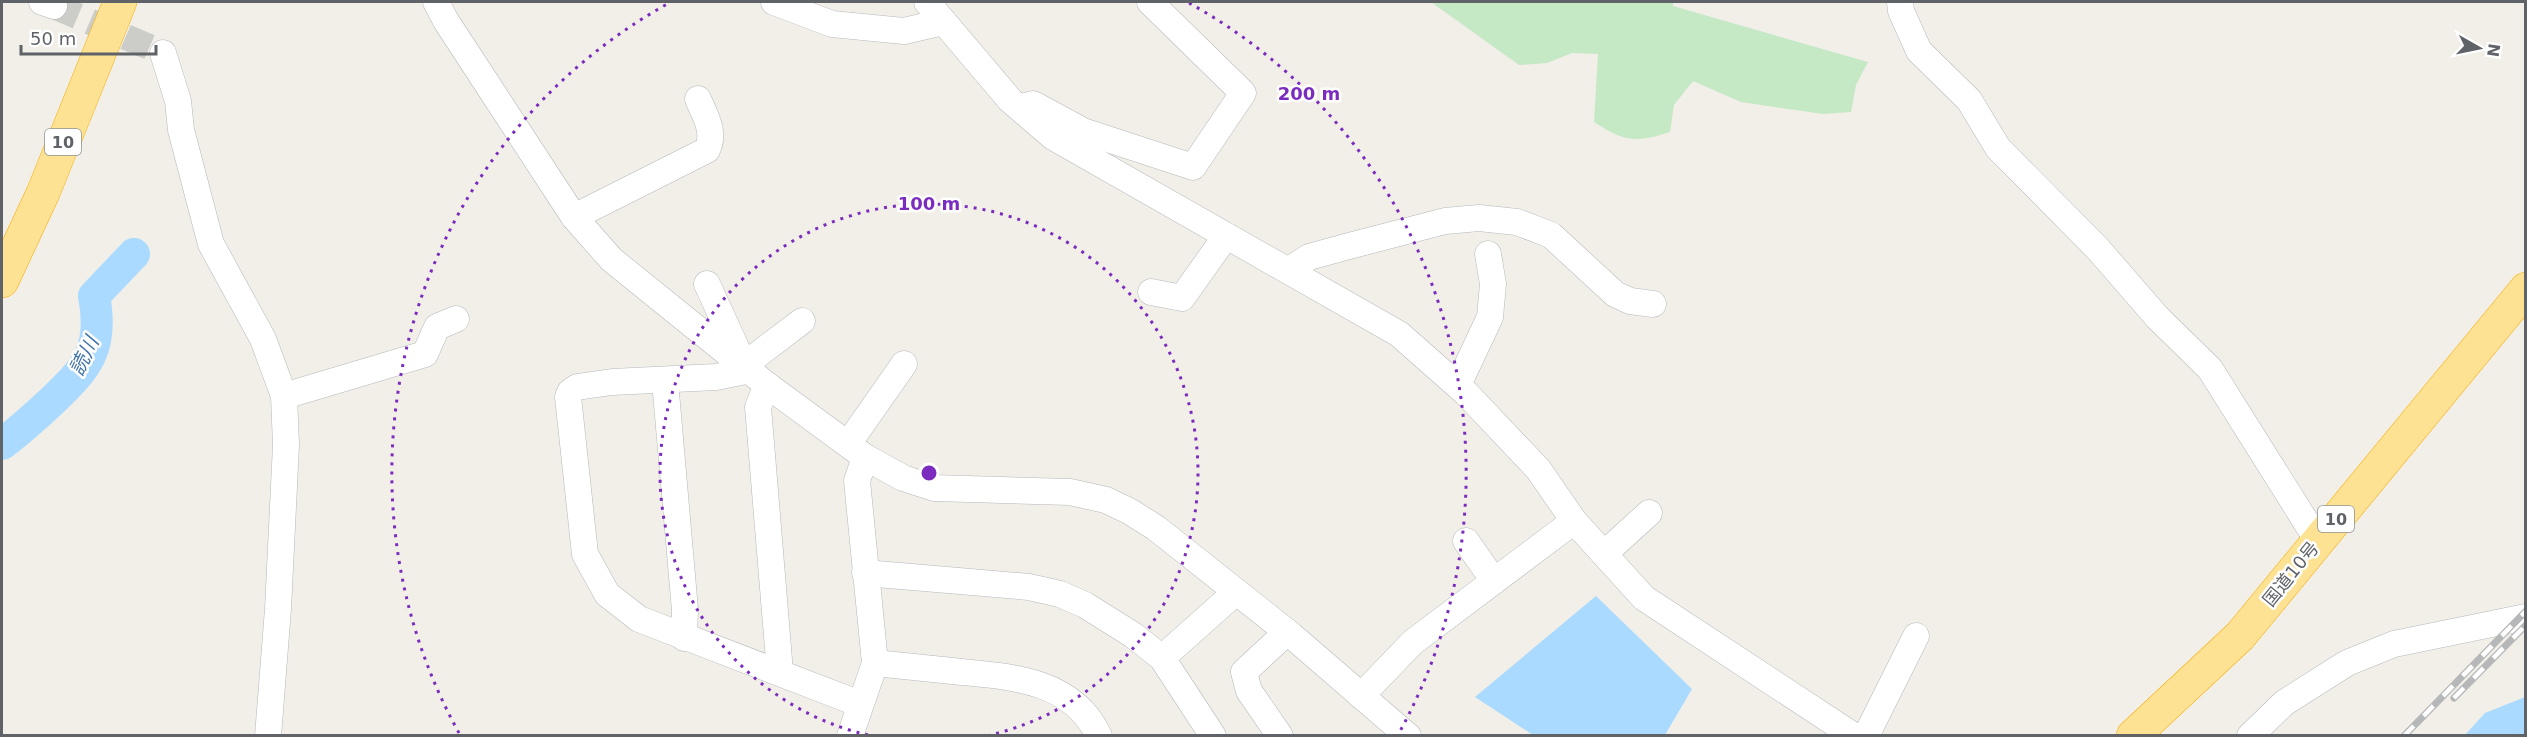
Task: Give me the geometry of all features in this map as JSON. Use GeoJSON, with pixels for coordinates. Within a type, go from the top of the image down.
{"type":"FeatureCollection","features":[{"type":"Feature","properties":{"kind":"highway","name":"10"},"geometry":{"type":"LineString","coordinates":[[2,281],[43,193],[120,2]]}},
{"type":"Feature","properties":{"kind":"highway","name":"国道10号"},"geometry":{"type":"LineString","coordinates":[[2133,735],[2240,636],[2526,289]]}},
{"type":"Feature","properties":{"kind":"street"},"geometry":{"type":"LineString","coordinates":[[436,2],[446,21],[574,218],[612,260],[856,451],[903,478],[934,488],[1070,492],[1106,500],[1129,511],[1156,528],[1287,632],[1408,735]]}},
{"type":"Feature","properties":{"kind":"street"},"geometry":{"type":"LineString","coordinates":[[774,2],[832,24],[904,31],[939,12]]}},
{"type":"Feature","properties":{"kind":"street"},"geometry":{"type":"LineString","coordinates":[[927,2],[939,12],[1019,108],[1053,137],[1399,334],[1458,386],[1538,469],[1574,520],[1644,598],[1854,735]]}},
{"type":"Feature","properties":{"kind":"street"},"geometry":{"type":"LineString","coordinates":[[1019,108],[1033,104],[1083,131],[1193,168],[1243,93],[1150,2]]}},
{"type":"Feature","properties":{"kind":"street"},"geometry":{"type":"LineString","coordinates":[[1900,2],[1900,11],[1919,51],[1969,100],[1998,148],[2098,249],[2157,317],[2210,369],[2318,541]]}},
{"type":"Feature","properties":{"kind":"street"},"geometry":{"type":"LineString","coordinates":[[164,53],[178,101],[181,130],[211,244],[263,339],[284,396],[286,445],[278,609],[268,735]]}},
{"type":"Feature","properties":{"kind":"street"},"geometry":{"type":"LineString","coordinates":[[574,218],[707,150],[712,141],[709,123],[698,99]]}},
{"type":"Feature","properties":{"kind":"street"},"geometry":{"type":"LineString","coordinates":[[1289,270],[1309,257],[1445,221],[1479,219],[1517,222],[1551,235],[1615,294],[1630,301],[1653,304]]}},
{"type":"Feature","properties":{"kind":"street"},"geometry":{"type":"LineString","coordinates":[[1151,292],[1182,298],[1226,236]]}},
{"type":"Feature","properties":{"kind":"street"},"geometry":{"type":"LineString","coordinates":[[1458,386],[1490,317],[1493,284],[1488,254]]}},
{"type":"Feature","properties":{"kind":"street"},"geometry":{"type":"LineString","coordinates":[[707,284],[754,373],[780,672]]}},
{"type":"Feature","properties":{"kind":"street"},"geometry":{"type":"LineString","coordinates":[[284,396],[425,354],[437,327],[456,319]]}},
{"type":"Feature","properties":{"kind":"street"},"geometry":{"type":"LineString","coordinates":[[802,321],[754,373],[665,381],[612,381],[576,387],[570,392],[568,398],[580,527],[585,554],[607,594],[639,619],[860,704]]}},
{"type":"Feature","properties":{"kind":"street"},"geometry":{"type":"LineString","coordinates":[[850,735],[875,663],[865,573],[856,451],[904,364]]}},
{"type":"Feature","properties":{"kind":"street"},"geometry":{"type":"LineString","coordinates":[[665,381],[685,610],[684,638]]}},
{"type":"Feature","properties":{"kind":"street"},"geometry":{"type":"LineString","coordinates":[[1604,554],[1648,513]]}},
{"type":"Feature","properties":{"kind":"street"},"geometry":{"type":"LineString","coordinates":[[1361,696],[1413,642],[1574,520]]}},
{"type":"Feature","properties":{"kind":"street"},"geometry":{"type":"LineString","coordinates":[[1467,541],[1494,581]]}},
{"type":"Feature","properties":{"kind":"street"},"geometry":{"type":"LineString","coordinates":[[865,573],[1029,587],[1060,594],[1085,605],[1124,629],[1162,658],[1213,735]]}},
{"type":"Feature","properties":{"kind":"street"},"geometry":{"type":"LineString","coordinates":[[1162,658],[1236,592]]}},
{"type":"Feature","properties":{"kind":"street"},"geometry":{"type":"LineString","coordinates":[[2250,735],[2284,703],[2348,663],[2394,644],[2526,616]]}},
{"type":"Feature","properties":{"kind":"street"},"geometry":{"type":"LineString","coordinates":[[1280,735],[1249,691],[1244,672],[1287,632]]}},
{"type":"Feature","properties":{"kind":"street"},"geometry":{"type":"LineString","coordinates":[[1866,735],[1916,636]]}},
{"type":"Feature","properties":{"kind":"street"},"geometry":{"type":"LineString","coordinates":[[875,663],[1016,677],[1048,687],[1078,705],[1099,735]]}},
{"type":"Feature","properties":{"kind":"green space"},"geometry":{"type":"Polygon","coordinates":[[[1431,2],[1673,2],[1673,6],[1868,62],[1856,85],[1851,112],[1823,114],[1741,102],[1693,81],[1674,105],[1670,132],[1648,138],[1630,139],[1614,134],[1594,122],[1598,54],[1572,53],[1547,63],[1519,65],[1431,2]]]}},
{"type":"Feature","properties":{"kind":"water"},"geometry":{"type":"Polygon","coordinates":[[[1596,596],[1692,689],[1665,735],[1533,735],[1475,697],[1596,596]]]}},
{"type":"Feature","properties":{"kind":"water"},"geometry":{"type":"Polygon","coordinates":[[[2525,697],[2525,735],[2465,735],[2485,713],[2525,697]]]}},
{"type":"Feature","properties":{"kind":"waterway","name":"読川"},"geometry":{"type":"LineString","coordinates":[[2,444],[52,401],[84,367],[95,343],[97,330],[94,296],[134,254]]}},
{"type":"Feature","properties":{"kind":"tunnel"},"geometry":{"type":"LineString","coordinates":[[54,6],[163,53]]}},
{"type":"Feature","properties":{"kind":"railway"},"geometry":{"type":"LineString","coordinates":[[2404,736],[2526,611]]}},
{"type":"Feature","properties":{"kind":"railway"},"geometry":{"type":"LineString","coordinates":[[2454,698],[2526,625]]}}]}
